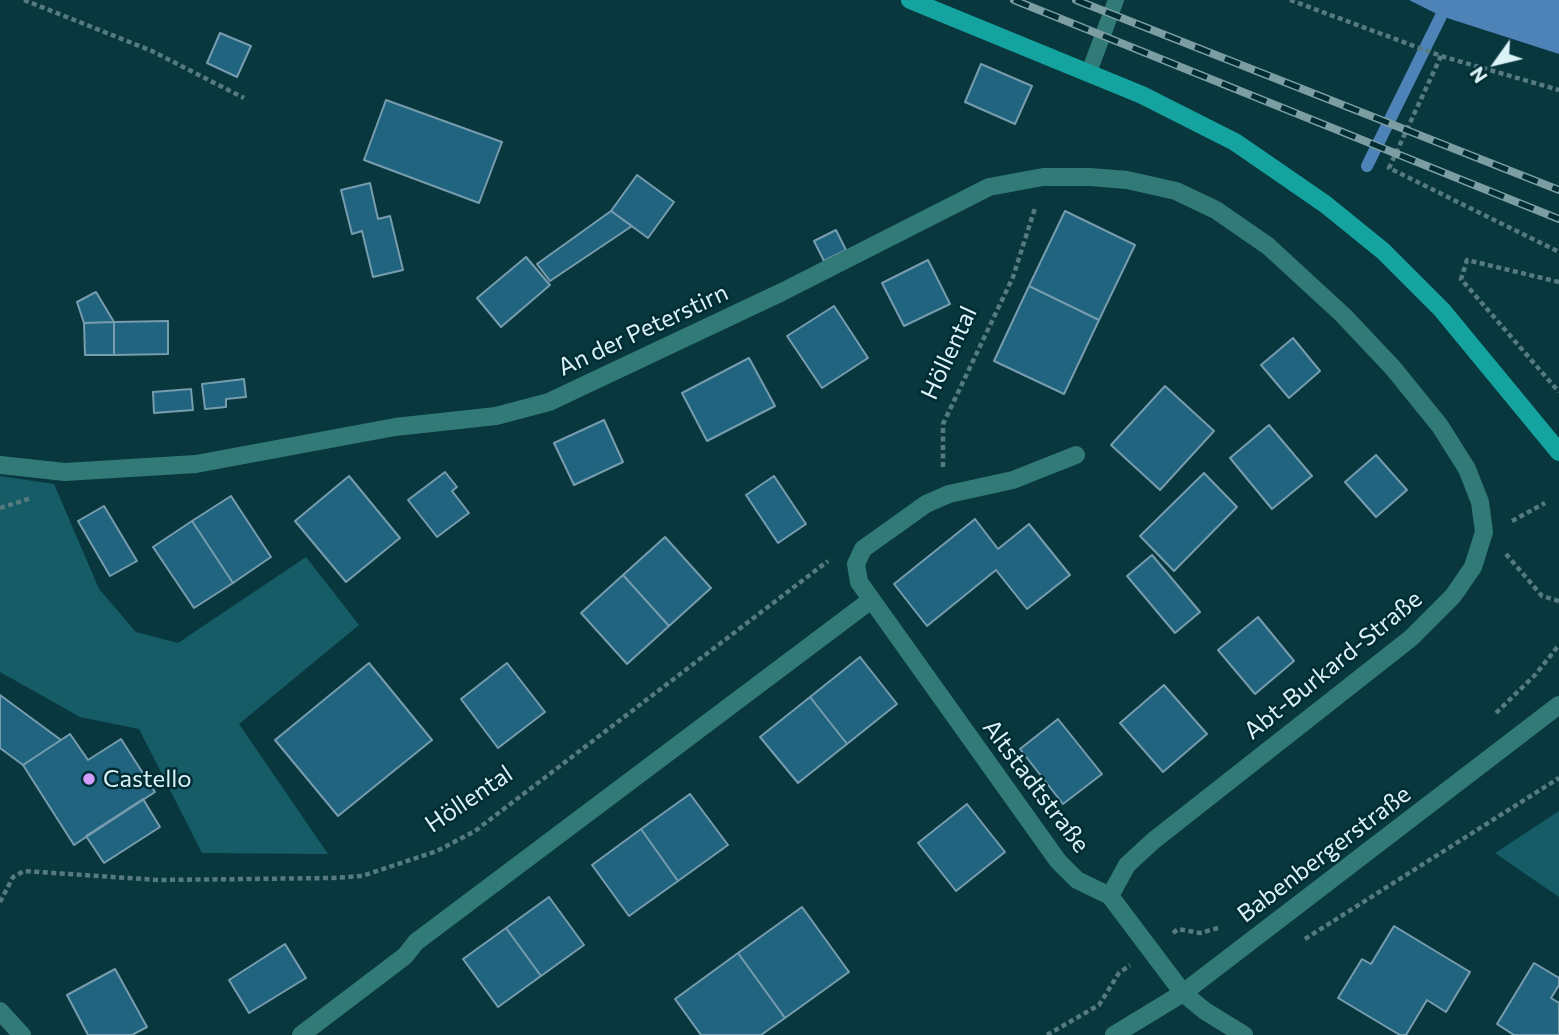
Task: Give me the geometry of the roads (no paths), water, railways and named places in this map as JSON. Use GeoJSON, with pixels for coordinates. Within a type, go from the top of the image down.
{"type":"FeatureCollection","features":[{"type":"Feature","properties":{"kind":"main road"},"geometry":{"type":"LineString","coordinates":[[910,0],[1089,72],[1235,142],[1325,204],[1383,251],[1442,310],[1559,452]]}},
{"type":"Feature","properties":{"kind":"street","name":"An der Peterstirn"},"geometry":{"type":"LineString","coordinates":[[0,465],[65,472],[196,464],[395,427],[496,416],[549,402],[782,292],[989,187],[1016,180],[1090,177],[1127,180],[1176,191],[1216,210],[1268,246]]}},
{"type":"Feature","properties":{"kind":"street","name":"Abt-Burkard-Straße"},"geometry":{"type":"LineString","coordinates":[[1110,896],[1127,865],[1153,841],[1411,638],[1453,596],[1473,566],[1484,532],[1480,502],[1467,469],[1440,426],[1393,368],[1343,315],[1268,246]]}},
{"type":"Feature","properties":{"kind":"street"},"geometry":{"type":"LineString","coordinates":[[301,1035],[405,956],[416,942],[871,600],[859,582],[856,564],[863,549],[926,504],[949,495],[1013,480],[1076,455]]}},
{"type":"Feature","properties":{"kind":"street","name":"Altstadtstraße"},"geometry":{"type":"LineString","coordinates":[[871,600],[1058,862],[1077,880],[1110,896],[1183,993],[1205,1011],[1244,1035]]}},
{"type":"Feature","properties":{"kind":"street","name":"Babenbergerstraße"},"geometry":{"type":"LineString","coordinates":[[1114,1035],[1183,993],[1559,705]]}},
{"type":"Feature","properties":{"kind":"street"},"geometry":{"type":"LineString","coordinates":[[0,1011],[22,1035]]}},
{"type":"Feature","properties":{"kind":"lane"},"geometry":{"type":"LineString","coordinates":[[1089,72],[1116,0]]}},
{"type":"Feature","properties":{"kind":"waterway"},"geometry":{"type":"LineString","coordinates":[[1367,166],[1441,16]]}},
{"type":"Feature","properties":{"kind":"railway"},"geometry":{"type":"LineString","coordinates":[[1014,0],[1559,219]]}},
{"type":"Feature","properties":{"kind":"railway"},"geometry":{"type":"LineString","coordinates":[[1076,0],[1559,190]]}},
{"type":"Feature","properties":{"kind":"place","name":"Castello"},"geometry":{"type":"Point","coordinates":[89,779]}}]}
